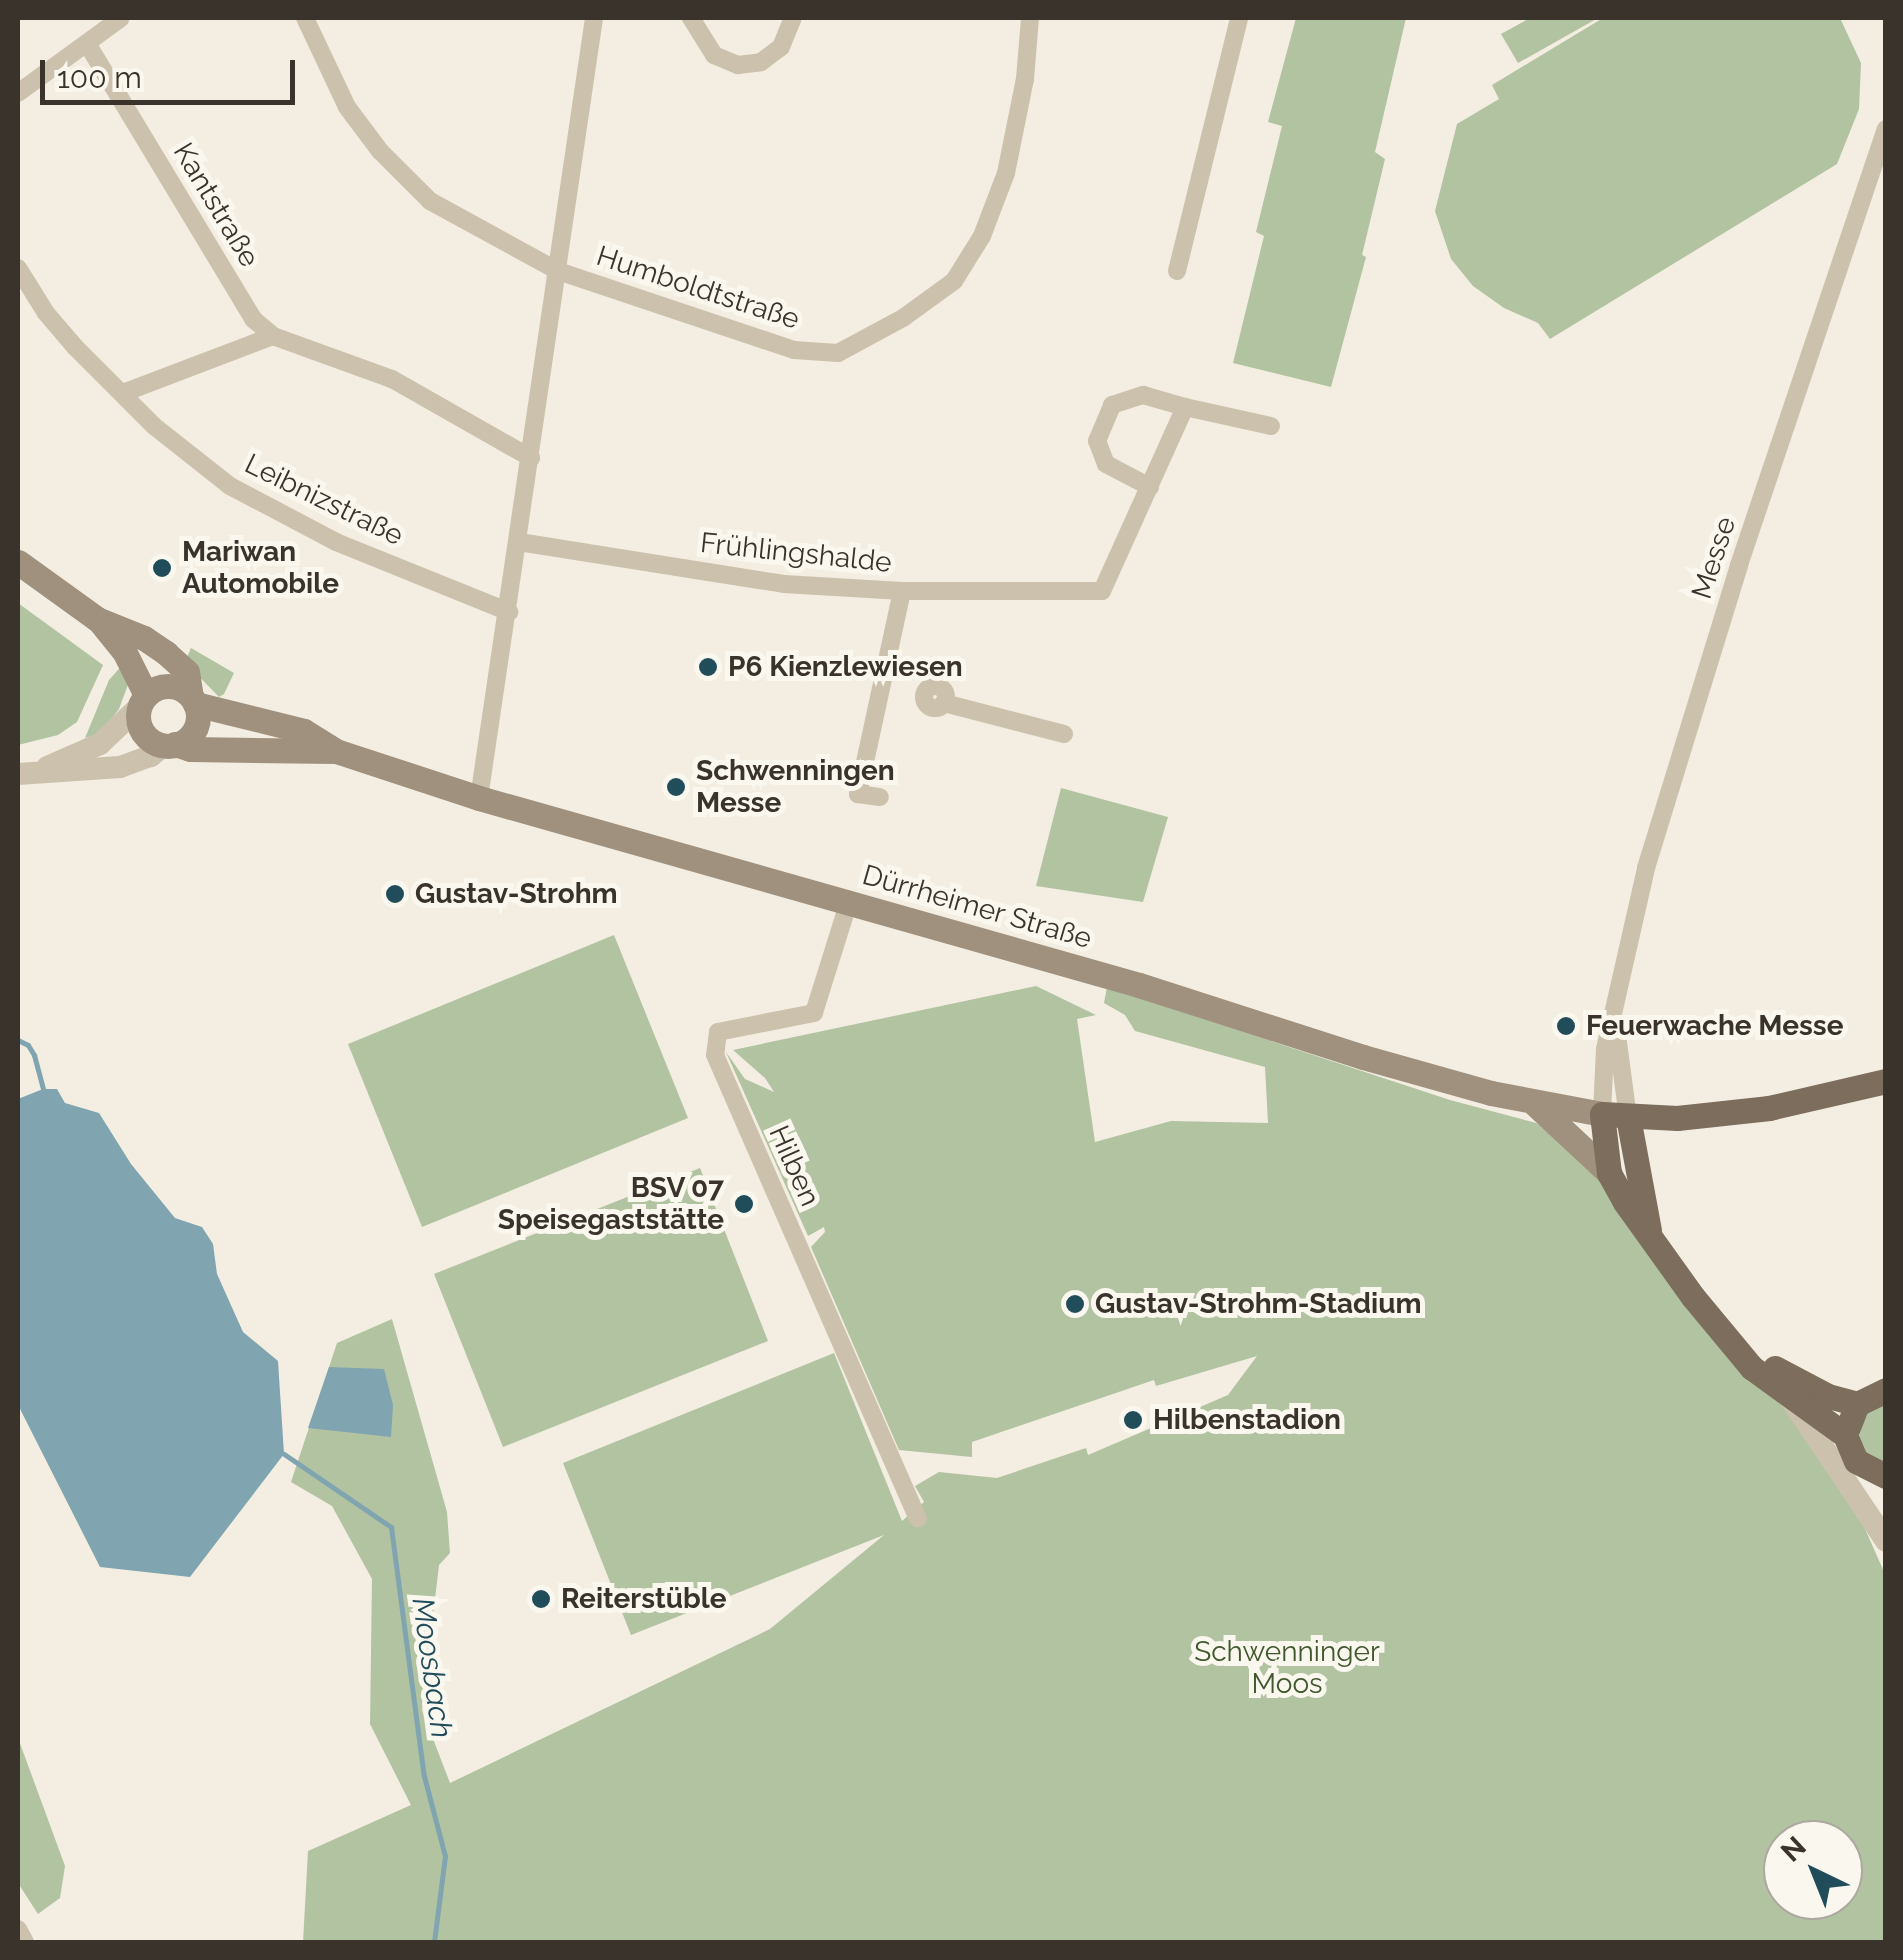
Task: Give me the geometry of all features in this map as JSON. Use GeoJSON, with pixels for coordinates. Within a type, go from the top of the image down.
{"type":"FeatureCollection","features":[{"type":"Feature","properties":{"kind":"main road"},"geometry":{"type":"LineString","coordinates":[[18,562],[97,619],[144,638],[187,672],[194,730],[170,745],[142,731],[143,701],[124,651],[97,619]]}},
{"type":"Feature","properties":{"kind":"main road"},"geometry":{"type":"LineString","coordinates":[[143,701],[169,686],[193,700]]}},
{"type":"Feature","properties":{"kind":"main road","name":"Dürrheimer Straße"},"geometry":{"type":"LineString","coordinates":[[193,700],[304,731],[336,750],[479,798],[849,900],[1363,1056],[1534,1103],[1602,1114]]}},
{"type":"Feature","properties":{"kind":"main road","name":"Dürrheimer Straße"},"geometry":{"type":"LineString","coordinates":[[170,745],[190,749],[336,750]]}},
{"type":"Feature","properties":{"kind":"main road"},"geometry":{"type":"LineString","coordinates":[[1609,1173],[1602,1114],[1677,1118],[1769,1108],[1886,1081]]}},
{"type":"Feature","properties":{"kind":"main road"},"geometry":{"type":"LineString","coordinates":[[1534,1103],[1609,1173],[1651,1237],[1752,1368],[1845,1435],[1856,1462],[1876,1473]]}},
{"type":"Feature","properties":{"kind":"main road"},"geometry":{"type":"LineString","coordinates":[[1628,1117],[1651,1237]]}},
{"type":"Feature","properties":{"kind":"main road"},"geometry":{"type":"LineString","coordinates":[[1730,1338],[1787,1375],[1856,1404]]}},
{"type":"Feature","properties":{"kind":"main road"},"geometry":{"type":"LineString","coordinates":[[1845,1435],[1856,1404],[1886,1390]]}},
{"type":"Feature","properties":{"kind":"street"},"geometry":{"type":"LineString","coordinates":[[18,94],[121,18]]}},
{"type":"Feature","properties":{"kind":"street","name":"Humboldtstraße"},"geometry":{"type":"LineString","coordinates":[[305,18],[346,107],[392,164],[430,201],[558,271],[794,350],[838,352],[954,281],[982,236],[1006,173],[1025,79],[1030,18]]}},
{"type":"Feature","properties":{"kind":"street"},"geometry":{"type":"LineString","coordinates":[[479,798],[594,18]]}},
{"type":"Feature","properties":{"kind":"street"},"geometry":{"type":"LineString","coordinates":[[691,18],[714,55],[738,65],[761,62],[781,47],[793,18]]}},
{"type":"Feature","properties":{"kind":"street"},"geometry":{"type":"LineString","coordinates":[[1177,271],[1239,18]]}},
{"type":"Feature","properties":{"kind":"street","name":"Kantstraße"},"geometry":{"type":"LineString","coordinates":[[88,45],[254,319],[274,336],[392,379],[531,458]]}},
{"type":"Feature","properties":{"kind":"street","name":"Messe"},"geometry":{"type":"LineString","coordinates":[[1602,1114],[1605,1049],[1646,868],[1739,566],[1886,129]]}},
{"type":"Feature","properties":{"kind":"street","name":"Leibnizstraße"},"geometry":{"type":"LineString","coordinates":[[18,268],[46,314],[154,426],[230,486],[336,542],[509,612]]}},
{"type":"Feature","properties":{"kind":"street"},"geometry":{"type":"LineString","coordinates":[[123,393],[274,336]]}},
{"type":"Feature","properties":{"kind":"street"},"geometry":{"type":"LineString","coordinates":[[1150,487],[1106,464],[1097,440],[1112,405],[1144,396],[1271,426]]}},
{"type":"Feature","properties":{"kind":"street"},"geometry":{"type":"LineString","coordinates":[[902,590],[1102,590],[1185,408]]}},
{"type":"Feature","properties":{"kind":"street","name":"Frühlingshalde"},"geometry":{"type":"LineString","coordinates":[[519,542],[782,584],[902,590],[858,794],[880,798]]}},
{"type":"Feature","properties":{"kind":"street"},"geometry":{"type":"LineString","coordinates":[[26,773],[100,744],[143,701]]}},
{"type":"Feature","properties":{"kind":"street"},"geometry":{"type":"LineString","coordinates":[[944,703],[1064,734]]}},
{"type":"Feature","properties":{"kind":"street"},"geometry":{"type":"LineString","coordinates":[[26,773],[120,767],[170,745]]}},
{"type":"Feature","properties":{"kind":"street","name":"Hilben"},"geometry":{"type":"LineString","coordinates":[[849,900],[814,1013],[718,1032],[715,1055],[918,1519]]}},
{"type":"Feature","properties":{"kind":"street","name":"Messe"},"geometry":{"type":"LineString","coordinates":[[1614,1010],[1628,1117]]}},
{"type":"Feature","properties":{"kind":"street"},"geometry":{"type":"LineString","coordinates":[[1789,1395],[1884,1538]]}},
{"type":"Feature","properties":{"kind":"street"},"geometry":{"type":"LineString","coordinates":[[1876,1473],[1884,1538]]}},
{"type":"Feature","properties":{"kind":"street"},"geometry":{"type":"LineString","coordinates":[[18,1929],[25,1942]]}},
{"type":"Feature","properties":{"kind":"green space"},"geometry":{"type":"Polygon","coordinates":[[[1296,18],[1406,18],[1375,152],[1385,159],[1362,255],[1366,257],[1331,387],[1233,363],[1264,236],[1256,232],[1282,126],[1268,122],[1296,18]]]}},
{"type":"Feature","properties":{"kind":"green space"},"geometry":{"type":"Polygon","coordinates":[[[1530,18],[1598,18],[1518,63],[1501,34],[1530,18]]]}},
{"type":"Feature","properties":{"kind":"green space"},"geometry":{"type":"Polygon","coordinates":[[[1603,18],[1840,18],[1861,63],[1859,109],[1837,164],[1550,339],[1538,323],[1504,308],[1473,286],[1451,259],[1435,211],[1457,124],[1499,99],[1492,85],[1603,18]]]}},
{"type":"Feature","properties":{"kind":"green space"},"geometry":{"type":"Polygon","coordinates":[[[18,603],[103,665],[77,722],[58,735],[18,745],[18,603]]]}},
{"type":"Feature","properties":{"kind":"green space"},"geometry":{"type":"Polygon","coordinates":[[[191,648],[234,673],[224,694],[219,697],[185,662],[191,648]]]}},
{"type":"Feature","properties":{"kind":"green space"},"geometry":{"type":"Polygon","coordinates":[[[126,661],[129,682],[119,709],[99,735],[85,738],[109,680],[126,661]]]}},
{"type":"Feature","properties":{"kind":"green space"},"geometry":{"type":"Polygon","coordinates":[[[1061,788],[1168,817],[1143,902],[1036,886],[1061,788]]]}},
{"type":"Feature","properties":{"kind":"green space"},"geometry":{"type":"Polygon","coordinates":[[[614,935],[688,1118],[422,1227],[348,1044],[614,935]]]}},
{"type":"Feature","properties":{"kind":"green space","name":"Schwenninger Moos"},"geometry":{"type":"Polygon","coordinates":[[[1036,986],[1096,1015],[1077,1019],[1095,1142],[1171,1121],[1268,1123],[1265,1067],[1135,1031],[1125,1015],[1104,1003],[1107,987],[1450,1100],[1536,1123],[1578,1147],[1846,1486],[1885,1574],[1885,1942],[303,1942],[308,1851],[411,1805],[370,1724],[372,1579],[332,1506],[291,1482],[337,1343],[392,1319],[447,1512],[450,1553],[439,1565],[422,1710],[450,1783],[770,1629],[884,1535],[631,1635],[563,1463],[834,1353],[902,1521],[924,1502],[915,1486],[939,1472],[997,1478],[1086,1448],[1088,1455],[1228,1395],[1257,1356],[1156,1386],[1154,1380],[972,1442],[972,1457],[899,1450],[811,1247],[825,1232],[824,1227],[808,1236],[726,1052],[745,1079],[774,1092],[765,1078],[733,1050],[1036,986]]]}},
{"type":"Feature","properties":{"kind":"green space"},"geometry":{"type":"Polygon","coordinates":[[[700,1168],[768,1341],[503,1447],[434,1274],[700,1168]]]}},
{"type":"Feature","properties":{"kind":"green space"},"geometry":{"type":"Polygon","coordinates":[[[1885,1402],[1885,1465],[1869,1458],[1858,1441],[1866,1412],[1885,1402]]]}},
{"type":"Feature","properties":{"kind":"green space"},"geometry":{"type":"Polygon","coordinates":[[[18,1738],[65,1866],[60,1898],[38,1914],[18,1883],[18,1738]]]}},
{"type":"Feature","properties":{"kind":"water"},"geometry":{"type":"Polygon","coordinates":[[[43,1089],[57,1089],[65,1103],[99,1113],[131,1164],[175,1218],[202,1227],[213,1244],[217,1274],[243,1332],[278,1361],[284,1454],[190,1577],[100,1567],[18,1405],[18,1099],[43,1089]]]}},
{"type":"Feature","properties":{"kind":"water"},"geometry":{"type":"Polygon","coordinates":[[[329,1367],[384,1369],[393,1405],[391,1437],[308,1428],[329,1367]]]}},
{"type":"Feature","properties":{"kind":"waterway","name":"Moosbach"},"geometry":{"type":"LineString","coordinates":[[18,1040],[28,1045],[34,1055],[43,1089]]}},
{"type":"Feature","properties":{"kind":"waterway","name":"Moosbach"},"geometry":{"type":"LineString","coordinates":[[284,1454],[391,1527],[424,1776],[445,1856],[434,1942]]}},
{"type":"Feature","properties":{"kind":"place","name":"Mariwan Automobile"},"geometry":{"type":"Point","coordinates":[162,568]}},
{"type":"Feature","properties":{"kind":"place","name":"P6 Kienzlewiesen"},"geometry":{"type":"Point","coordinates":[708,667]}},
{"type":"Feature","properties":{"kind":"place","name":"Schwenningen Messe"},"geometry":{"type":"Point","coordinates":[676,787]}},
{"type":"Feature","properties":{"kind":"place","name":"Gustav-Strohm"},"geometry":{"type":"Point","coordinates":[395,894]}},
{"type":"Feature","properties":{"kind":"place","name":"Feuerwache Messe"},"geometry":{"type":"Point","coordinates":[1566,1026]}},
{"type":"Feature","properties":{"kind":"place","name":"BSV 07 Speisegaststätte"},"geometry":{"type":"Point","coordinates":[744,1204]}},
{"type":"Feature","properties":{"kind":"place","name":"Gustav-Strohm-Stadium"},"geometry":{"type":"Point","coordinates":[1075,1304]}},
{"type":"Feature","properties":{"kind":"place","name":"Hilbenstadion"},"geometry":{"type":"Point","coordinates":[1133,1420]}},
{"type":"Feature","properties":{"kind":"place","name":"Reiterstüble"},"geometry":{"type":"Point","coordinates":[541,1599]}}]}
